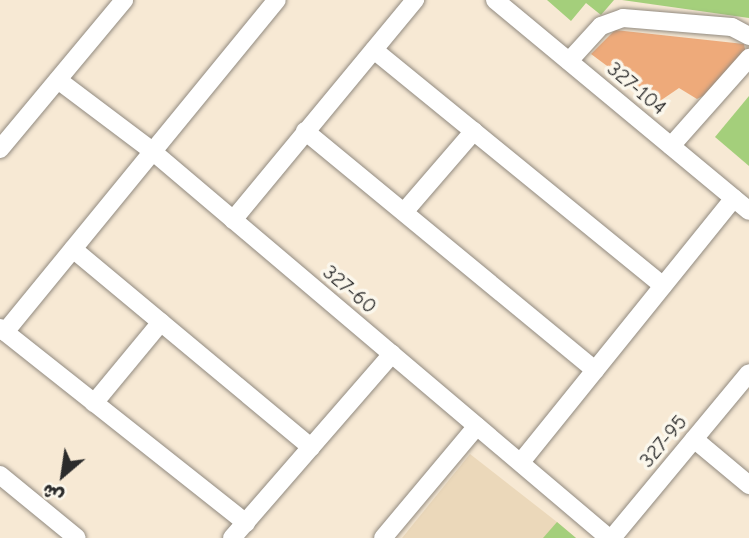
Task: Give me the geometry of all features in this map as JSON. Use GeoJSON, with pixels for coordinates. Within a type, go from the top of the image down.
{"type":"FeatureCollection","features":[{"type":"Feature","properties":{"kind":"street"},"geometry":{"type":"LineString","coordinates":[[0,149],[124,0]]}},
{"type":"Feature","properties":{"kind":"street"},"geometry":{"type":"LineString","coordinates":[[246,523],[3,330],[73,249],[150,150],[277,0]]}},
{"type":"Feature","properties":{"kind":"street"},"geometry":{"type":"LineString","coordinates":[[233,220],[415,0]]}},
{"type":"Feature","properties":{"kind":"street","name":"327-104"},"geometry":{"type":"LineString","coordinates":[[495,0],[749,211]]}},
{"type":"Feature","properties":{"kind":"street"},"geometry":{"type":"LineString","coordinates":[[569,61],[601,26],[623,18],[732,27],[749,36]]}},
{"type":"Feature","properties":{"kind":"street"},"geometry":{"type":"LineString","coordinates":[[374,50],[663,286]]}},
{"type":"Feature","properties":{"kind":"street"},"geometry":{"type":"LineString","coordinates":[[671,146],[749,58]]}},
{"type":"Feature","properties":{"kind":"street","name":"327-60"},"geometry":{"type":"LineString","coordinates":[[58,80],[150,150],[610,538]]}},
{"type":"Feature","properties":{"kind":"street"},"geometry":{"type":"LineString","coordinates":[[305,131],[595,370]]}},
{"type":"Feature","properties":{"kind":"street"},"geometry":{"type":"LineString","coordinates":[[404,212],[474,131]]}},
{"type":"Feature","properties":{"kind":"street"},"geometry":{"type":"LineString","coordinates":[[521,462],[734,198]]}},
{"type":"Feature","properties":{"kind":"street"},"geometry":{"type":"LineString","coordinates":[[73,249],[311,447]]}},
{"type":"Feature","properties":{"kind":"street"},"geometry":{"type":"LineString","coordinates":[[94,403],[161,322]]}},
{"type":"Feature","properties":{"kind":"street"},"geometry":{"type":"LineString","coordinates":[[232,538],[392,354]]}},
{"type":"Feature","properties":{"kind":"street","name":"327-95"},"geometry":{"type":"LineString","coordinates":[[610,538],[749,373]]}},
{"type":"Feature","properties":{"kind":"street"},"geometry":{"type":"LineString","coordinates":[[383,538],[477,426]]}},
{"type":"Feature","properties":{"kind":"street"},"geometry":{"type":"LineString","coordinates":[[694,439],[749,485]]}},
{"type":"Feature","properties":{"kind":"street"},"geometry":{"type":"LineString","coordinates":[[0,475],[77,538]]}},
{"type":"Feature","properties":{"kind":"shaded area"},"geometry":{"type":"Polygon","coordinates":[[[470,454],[557,522],[576,538],[402,538],[470,454]]]}},
{"type":"Feature","properties":{"kind":"green space"},"geometry":{"type":"Polygon","coordinates":[[[547,0],[614,0],[601,15],[586,3],[571,21],[547,0]]]}},
{"type":"Feature","properties":{"kind":"green space"},"geometry":{"type":"Polygon","coordinates":[[[622,0],[749,0],[749,18],[622,0]]]}},
{"type":"Feature","properties":{"kind":"green space"},"geometry":{"type":"Polygon","coordinates":[[[749,96],[749,166],[715,137],[749,96]]]}},
{"type":"Feature","properties":{"kind":"green space"},"geometry":{"type":"Polygon","coordinates":[[[557,522],[576,538],[543,538],[557,522]]]}},
{"type":"Feature","properties":{"kind":"building"},"geometry":{"type":"Polygon","coordinates":[[[615,30],[744,44],[746,55],[721,87],[697,99],[679,88],[657,103],[591,54],[615,30]]]}}]}
